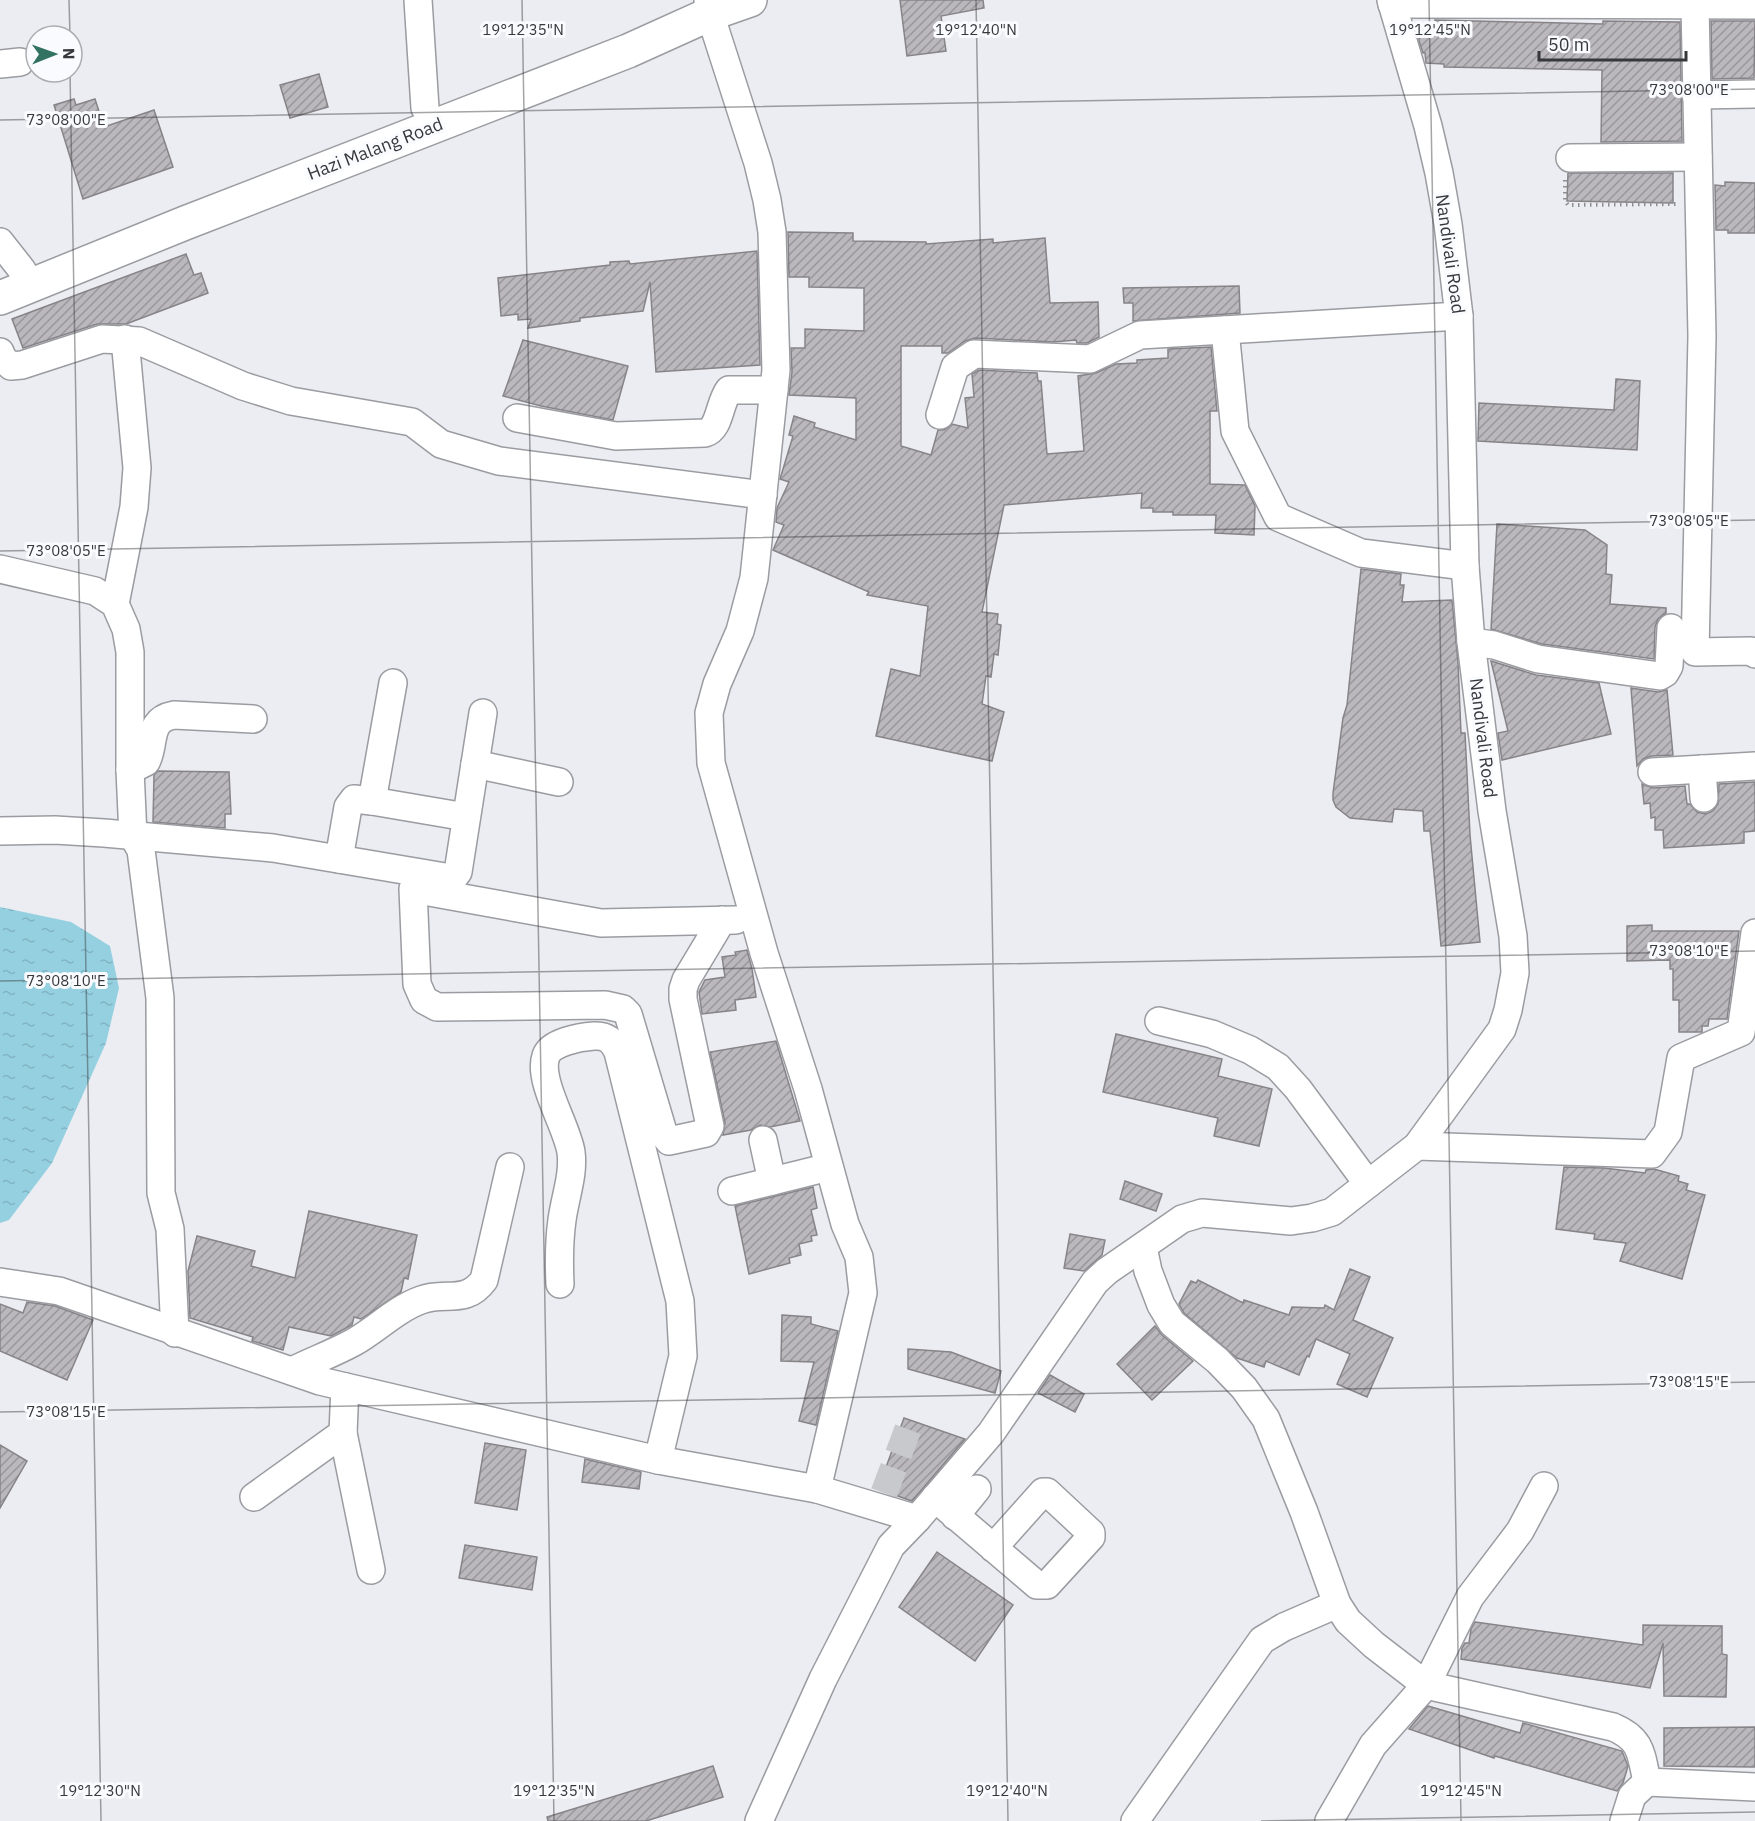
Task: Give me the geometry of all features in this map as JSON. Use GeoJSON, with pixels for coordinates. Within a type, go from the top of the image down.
{"type":"FeatureCollection","features":[{"type":"Feature","properties":{"kind":"main road","name":"Hazi Malang Road"},"geometry":{"type":"LineString","coordinates":[[0,298],[18,278],[66,250],[562,54],[702,5],[750,0]]}},
{"type":"Feature","properties":{"kind":"main road","name":"Hazi Malang Road"},"geometry":{"type":"LineString","coordinates":[[18,278],[185,223],[628,51],[702,5]]}},
{"type":"Feature","properties":{"kind":"street"},"geometry":{"type":"LineString","coordinates":[[418,0],[425,108]]}},
{"type":"Feature","properties":{"kind":"street"},"geometry":{"type":"LineString","coordinates":[[1391,2],[1755,5]]}},
{"type":"Feature","properties":{"kind":"street","name":"Nandivali Road"},"geometry":{"type":"LineString","coordinates":[[759,1821],[823,1679],[891,1546],[991,1433],[1095,1282],[1107,1271],[1182,1219],[1202,1213],[1291,1221],[1332,1212],[1417,1146],[1502,1029],[1515,973],[1513,936],[1492,811],[1471,642],[1465,566],[1459,316],[1448,224],[1439,173],[1428,126],[1391,2]]}},
{"type":"Feature","properties":{"kind":"street"},"geometry":{"type":"LineString","coordinates":[[702,5],[758,163],[767,200],[772,232],[776,370],[754,578],[740,631],[717,684],[709,713],[711,763],[764,953],[808,1089],[845,1224],[859,1257],[863,1293],[817,1489]]}},
{"type":"Feature","properties":{"kind":"street"},"geometry":{"type":"LineString","coordinates":[[1681,204],[1690,157],[1696,95],[1695,5]]}},
{"type":"Feature","properties":{"kind":"street"},"geometry":{"type":"LineString","coordinates":[[1696,95],[1755,94]]}},
{"type":"Feature","properties":{"kind":"street"},"geometry":{"type":"LineString","coordinates":[[1570,158],[1690,157]]}},
{"type":"Feature","properties":{"kind":"street"},"geometry":{"type":"LineString","coordinates":[[1690,157],[1702,336],[1695,652],[1751,651],[1755,654]]}},
{"type":"Feature","properties":{"kind":"street"},"geometry":{"type":"LineString","coordinates":[[0,242],[18,278]]}},
{"type":"Feature","properties":{"kind":"street"},"geometry":{"type":"LineString","coordinates":[[940,415],[955,367],[974,354],[1090,359],[1140,335],[1459,316]]}},
{"type":"Feature","properties":{"kind":"street"},"geometry":{"type":"LineString","coordinates":[[1225,330],[1235,431],[1278,516],[1361,553],[1465,566]]}},
{"type":"Feature","properties":{"kind":"street"},"geometry":{"type":"LineString","coordinates":[[0,352],[11,366],[22,365],[102,339],[139,341],[243,386],[291,401],[412,422],[441,444],[499,461],[763,495]]}},
{"type":"Feature","properties":{"kind":"street"},"geometry":{"type":"LineString","coordinates":[[115,604],[134,507],[137,468],[125,339]]}},
{"type":"Feature","properties":{"kind":"street"},"geometry":{"type":"LineString","coordinates":[[517,418],[616,436],[705,433],[711,432],[715,426],[723,398],[729,390],[774,390]]}},
{"type":"Feature","properties":{"kind":"street"},"geometry":{"type":"LineString","coordinates":[[0,569],[94,591],[115,604],[126,629],[130,652],[130,770],[137,843],[160,998],[161,1193],[170,1229],[175,1333]]}},
{"type":"Feature","properties":{"kind":"street"},"geometry":{"type":"LineString","coordinates":[[1471,642],[1494,645],[1538,659],[1660,676],[1669,666],[1671,628]]}},
{"type":"Feature","properties":{"kind":"street"},"geometry":{"type":"LineString","coordinates":[[372,801],[393,683]]}},
{"type":"Feature","properties":{"kind":"street"},"geometry":{"type":"LineString","coordinates":[[137,843],[273,848],[452,878],[458,872],[483,713]]}},
{"type":"Feature","properties":{"kind":"street"},"geometry":{"type":"LineString","coordinates":[[130,770],[147,762],[156,726],[165,716],[253,719]]}},
{"type":"Feature","properties":{"kind":"street"},"geometry":{"type":"LineString","coordinates":[[475,764],[559,782]]}},
{"type":"Feature","properties":{"kind":"street"},"geometry":{"type":"LineString","coordinates":[[1652,772],[1755,766]]}},
{"type":"Feature","properties":{"kind":"street"},"geometry":{"type":"LineString","coordinates":[[1702,769],[1704,798]]}},
{"type":"Feature","properties":{"kind":"street"},"geometry":{"type":"LineString","coordinates":[[339,859],[349,803],[354,799],[466,817]]}},
{"type":"Feature","properties":{"kind":"street"},"geometry":{"type":"LineString","coordinates":[[0,831],[55,830],[232,856],[601,922],[755,920]]}},
{"type":"Feature","properties":{"kind":"street"},"geometry":{"type":"LineString","coordinates":[[413,889],[417,984],[424,1000],[437,1007],[604,1005],[623,1009],[628,1014],[664,1135],[669,1141],[706,1132],[710,1126],[683,999],[683,989],[686,980],[722,920]]}},
{"type":"Feature","properties":{"kind":"street"},"geometry":{"type":"LineString","coordinates":[[1417,1146],[1652,1155],[1668,1132],[1681,1058],[1748,1033],[1755,933]]}},
{"type":"Feature","properties":{"kind":"street"},"geometry":{"type":"LineString","coordinates":[[1159,1021],[1212,1034],[1250,1050],[1278,1067],[1298,1089],[1368,1184]]}},
{"type":"Feature","properties":{"kind":"street"},"geometry":{"type":"LineString","coordinates":[[560,1284],[558,1246],[571,1169],[570,1151],[544,1072],[545,1057],[555,1045],[593,1036],[603,1036],[614,1043],[618,1052],[680,1301],[683,1356],[658,1460]]}},
{"type":"Feature","properties":{"kind":"street"},"geometry":{"type":"LineString","coordinates":[[763,1140],[772,1181]]}},
{"type":"Feature","properties":{"kind":"street"},"geometry":{"type":"LineString","coordinates":[[292,1371],[354,1342],[421,1300],[466,1296],[478,1288],[484,1280],[510,1167]]}},
{"type":"Feature","properties":{"kind":"street"},"geometry":{"type":"LineString","coordinates":[[732,1191],[829,1167]]}},
{"type":"Feature","properties":{"kind":"street"},"geometry":{"type":"LineString","coordinates":[[1143,1247],[1148,1271],[1161,1305],[1172,1323],[1218,1361],[1238,1381],[1266,1419],[1304,1512],[1337,1604],[1348,1621],[1374,1645],[1426,1685],[1613,1727],[1629,1734],[1640,1750],[1647,1782]]}},
{"type":"Feature","properties":{"kind":"street"},"geometry":{"type":"LineString","coordinates":[[0,1282],[59,1292],[175,1333],[345,1387],[658,1460],[881,1500],[917,1519]]}},
{"type":"Feature","properties":{"kind":"street"},"geometry":{"type":"LineString","coordinates":[[345,1387],[343,1433],[372,1569]]}},
{"type":"Feature","properties":{"kind":"street"},"geometry":{"type":"LineString","coordinates":[[254,1497],[343,1433]]}},
{"type":"Feature","properties":{"kind":"street"},"geometry":{"type":"LineString","coordinates":[[1329,1821],[1373,1745],[1426,1685],[1470,1598],[1520,1531],[1544,1486]]}},
{"type":"Feature","properties":{"kind":"street"},"geometry":{"type":"LineString","coordinates":[[955,1516],[977,1489]]}},
{"type":"Feature","properties":{"kind":"street"},"geometry":{"type":"LineString","coordinates":[[935,1498],[993,1548]]}},
{"type":"Feature","properties":{"kind":"street"},"geometry":{"type":"LineString","coordinates":[[1135,1821],[1262,1640],[1284,1627],[1337,1604]]}},
{"type":"Feature","properties":{"kind":"street"},"geometry":{"type":"LineString","coordinates":[[1624,1821],[1632,1796],[1647,1782],[1755,1787]]}},
{"type":"Feature","properties":{"kind":"path"},"geometry":{"type":"LineString","coordinates":[[1570,158],[1565,162],[1565,201],[1568,205],[1681,204]]}},
{"type":"Feature","properties":{"kind":"water"},"geometry":{"type":"Polygon","coordinates":[[[0,907],[71,922],[110,946],[119,988],[106,1043],[52,1163],[9,1220],[0,1223],[0,907]]]}},
{"type":"Feature","properties":{"kind":"building"},"geometry":{"type":"Polygon","coordinates":[[[900,0],[983,0],[984,8],[941,16],[946,51],[907,56],[900,0]]]}},
{"type":"Feature","properties":{"kind":"building"},"geometry":{"type":"Polygon","coordinates":[[[1435,20],[1603,24],[1603,21],[1680,22],[1682,141],[1601,142],[1602,70],[1444,67],[1444,64],[1426,63],[1425,53],[1419,41],[1419,33],[1434,33],[1435,20]]]}},
{"type":"Feature","properties":{"kind":"building"},"geometry":{"type":"Polygon","coordinates":[[[1711,21],[1755,21],[1754,78],[1712,79],[1711,21]]]}},
{"type":"Feature","properties":{"kind":"building"},"geometry":{"type":"Polygon","coordinates":[[[319,74],[328,107],[290,118],[280,85],[319,74]]]}},
{"type":"Feature","properties":{"kind":"building"},"geometry":{"type":"Polygon","coordinates":[[[74,99],[76,105],[95,99],[104,127],[154,110],[173,167],[83,199],[54,105],[74,99]]]}},
{"type":"Feature","properties":{"kind":"building"},"geometry":{"type":"Polygon","coordinates":[[[1568,173],[1673,173],[1673,203],[1567,201],[1568,173]]]}},
{"type":"Feature","properties":{"kind":"building"},"geometry":{"type":"Polygon","coordinates":[[[1725,182],[1755,183],[1755,233],[1728,233],[1728,230],[1716,230],[1715,185],[1725,186],[1725,182]]]}},
{"type":"Feature","properties":{"kind":"building"},"geometry":{"type":"Polygon","coordinates":[[[788,232],[853,233],[853,241],[926,242],[926,244],[993,239],[993,243],[1045,238],[1050,303],[1098,302],[1099,337],[1087,343],[1077,343],[1076,340],[1053,342],[975,338],[965,341],[948,353],[942,353],[942,346],[901,346],[901,446],[931,455],[938,430],[944,430],[952,424],[968,428],[965,398],[974,397],[972,374],[979,370],[1037,373],[1038,381],[1041,381],[1047,454],[1084,451],[1078,376],[1096,373],[1116,364],[1168,358],[1168,349],[1211,347],[1217,411],[1210,411],[1210,484],[1245,485],[1255,506],[1254,535],[1215,533],[1216,515],[1173,515],[1173,512],[1153,512],[1153,508],[1141,508],[1142,493],[1004,505],[982,612],[998,614],[997,624],[1001,625],[998,655],[994,654],[991,677],[986,676],[982,704],[1004,712],[992,761],[876,736],[891,669],[920,676],[928,606],[867,595],[869,592],[773,550],[784,525],[776,522],[777,508],[789,482],[780,479],[793,436],[789,435],[794,416],[815,423],[814,427],[856,440],[856,398],[789,395],[792,372],[791,348],[805,348],[805,329],[864,331],[864,288],[809,287],[809,277],[789,277],[788,232]]]}},
{"type":"Feature","properties":{"kind":"building"},"geometry":{"type":"Polygon","coordinates":[[[757,251],[760,365],[656,372],[650,282],[643,311],[580,318],[580,321],[528,328],[531,319],[518,320],[518,314],[501,316],[498,278],[610,265],[610,262],[629,261],[630,264],[757,251]]]}},
{"type":"Feature","properties":{"kind":"building"},"geometry":{"type":"Polygon","coordinates":[[[186,254],[194,275],[201,273],[208,293],[126,324],[97,324],[23,348],[12,319],[186,254]]]}},
{"type":"Feature","properties":{"kind":"building"},"geometry":{"type":"Polygon","coordinates":[[[1239,286],[1240,313],[1133,321],[1133,303],[1124,303],[1123,288],[1239,286]]]}},
{"type":"Feature","properties":{"kind":"building"},"geometry":{"type":"Polygon","coordinates":[[[523,340],[628,366],[613,420],[503,396],[523,340]]]}},
{"type":"Feature","properties":{"kind":"building"},"geometry":{"type":"Polygon","coordinates":[[[1616,379],[1640,381],[1637,450],[1478,441],[1479,403],[1614,410],[1616,379]]]}},
{"type":"Feature","properties":{"kind":"building"},"geometry":{"type":"Polygon","coordinates":[[[1497,524],[1585,530],[1607,545],[1606,574],[1612,575],[1610,604],[1666,608],[1666,613],[1658,619],[1655,627],[1654,659],[1542,644],[1491,629],[1497,524]]]}},
{"type":"Feature","properties":{"kind":"building"},"geometry":{"type":"Polygon","coordinates":[[[1361,569],[1401,574],[1400,585],[1404,585],[1402,602],[1452,600],[1461,733],[1465,733],[1470,835],[1480,942],[1441,946],[1430,831],[1424,831],[1423,811],[1394,809],[1392,822],[1350,818],[1336,807],[1333,800],[1343,718],[1347,705],[1361,569]]]}},
{"type":"Feature","properties":{"kind":"building"},"geometry":{"type":"Polygon","coordinates":[[[1491,661],[1536,675],[1599,683],[1611,734],[1502,760],[1498,733],[1508,731],[1491,661]]]}},
{"type":"Feature","properties":{"kind":"building"},"geometry":{"type":"Polygon","coordinates":[[[1631,688],[1658,692],[1667,690],[1673,755],[1651,756],[1643,759],[1637,766],[1631,688]]]}},
{"type":"Feature","properties":{"kind":"building"},"geometry":{"type":"Polygon","coordinates":[[[158,771],[229,772],[231,814],[225,814],[225,828],[153,822],[154,775],[158,771]]]}},
{"type":"Feature","properties":{"kind":"building"},"geometry":{"type":"Polygon","coordinates":[[[1755,782],[1755,831],[1744,832],[1744,843],[1664,848],[1663,830],[1655,830],[1655,817],[1651,818],[1650,803],[1644,804],[1642,784],[1653,788],[1685,786],[1687,804],[1690,804],[1697,812],[1706,814],[1713,811],[1718,804],[1719,784],[1755,782]]]}},
{"type":"Feature","properties":{"kind":"building"},"geometry":{"type":"Polygon","coordinates":[[[1652,925],[1652,931],[1739,931],[1727,1019],[1709,1019],[1708,1026],[1702,1026],[1702,1032],[1679,1032],[1679,1000],[1673,1000],[1673,969],[1670,969],[1670,960],[1627,961],[1627,926],[1652,925]]]}},
{"type":"Feature","properties":{"kind":"building"},"geometry":{"type":"Polygon","coordinates":[[[747,950],[756,997],[735,1000],[736,1010],[702,1014],[699,992],[705,980],[725,977],[722,957],[736,955],[735,952],[747,950]]]}},
{"type":"Feature","properties":{"kind":"building"},"geometry":{"type":"Polygon","coordinates":[[[1116,1034],[1222,1059],[1218,1076],[1272,1089],[1259,1146],[1214,1136],[1218,1118],[1103,1092],[1116,1034]]]}},
{"type":"Feature","properties":{"kind":"building"},"geometry":{"type":"Polygon","coordinates":[[[776,1041],[800,1121],[770,1127],[760,1125],[751,1130],[723,1135],[725,1123],[710,1052],[776,1041]]]}},
{"type":"Feature","properties":{"kind":"building"},"geometry":{"type":"Polygon","coordinates":[[[1564,1167],[1604,1168],[1645,1173],[1646,1170],[1654,1169],[1679,1176],[1678,1181],[1688,1184],[1686,1190],[1705,1195],[1682,1279],[1620,1261],[1626,1243],[1594,1239],[1595,1234],[1556,1229],[1564,1167]]]}},
{"type":"Feature","properties":{"kind":"building"},"geometry":{"type":"Polygon","coordinates":[[[1125,1181],[1162,1194],[1156,1211],[1120,1199],[1125,1181]]]}},
{"type":"Feature","properties":{"kind":"building"},"geometry":{"type":"Polygon","coordinates":[[[813,1187],[817,1208],[811,1210],[817,1235],[811,1236],[812,1241],[799,1244],[801,1255],[789,1258],[790,1263],[749,1274],[735,1206],[813,1187]]]}},
{"type":"Feature","properties":{"kind":"building"},"geometry":{"type":"Polygon","coordinates":[[[309,1211],[417,1235],[408,1279],[404,1278],[401,1292],[361,1319],[354,1317],[352,1325],[331,1336],[289,1327],[283,1350],[252,1341],[253,1337],[190,1318],[188,1271],[197,1236],[255,1251],[251,1266],[295,1278],[309,1211]]]}},
{"type":"Feature","properties":{"kind":"building"},"geometry":{"type":"Polygon","coordinates":[[[1070,1234],[1105,1240],[1102,1255],[1084,1271],[1064,1268],[1070,1234]]]}},
{"type":"Feature","properties":{"kind":"building"},"geometry":{"type":"Polygon","coordinates":[[[1350,1269],[1370,1277],[1353,1320],[1393,1338],[1367,1397],[1337,1384],[1350,1354],[1316,1339],[1299,1375],[1266,1361],[1264,1367],[1237,1358],[1184,1313],[1179,1304],[1191,1281],[1196,1283],[1198,1280],[1243,1303],[1244,1300],[1289,1315],[1292,1307],[1324,1308],[1325,1305],[1334,1310],[1350,1269]]]}},
{"type":"Feature","properties":{"kind":"building"},"geometry":{"type":"Polygon","coordinates":[[[27,1302],[55,1306],[93,1320],[67,1380],[0,1351],[0,1304],[23,1313],[27,1302]]]}},
{"type":"Feature","properties":{"kind":"building"},"geometry":{"type":"Polygon","coordinates":[[[782,1315],[811,1317],[811,1324],[838,1331],[816,1425],[799,1421],[814,1362],[781,1361],[782,1315]]]}},
{"type":"Feature","properties":{"kind":"building"},"geometry":{"type":"Polygon","coordinates":[[[1155,1326],[1162,1335],[1193,1361],[1152,1400],[1117,1364],[1155,1326]]]}},
{"type":"Feature","properties":{"kind":"building"},"geometry":{"type":"Polygon","coordinates":[[[908,1349],[951,1352],[1001,1371],[995,1393],[908,1369],[908,1349]]]}},
{"type":"Feature","properties":{"kind":"building"},"geometry":{"type":"Polygon","coordinates":[[[1050,1375],[1084,1394],[1075,1412],[1038,1393],[1050,1375]]]}},
{"type":"Feature","properties":{"kind":"building"},"geometry":{"type":"Polygon","coordinates":[[[904,1418],[965,1439],[912,1501],[878,1489],[904,1418]]]}},
{"type":"Feature","properties":{"kind":"building"},"geometry":{"type":"Polygon","coordinates":[[[485,1443],[526,1450],[517,1510],[475,1503],[485,1443]]]}},
{"type":"Feature","properties":{"kind":"building"},"geometry":{"type":"Polygon","coordinates":[[[0,1445],[27,1461],[0,1508],[0,1445]]]}},
{"type":"Feature","properties":{"kind":"building"},"geometry":{"type":"Polygon","coordinates":[[[585,1459],[641,1472],[639,1489],[582,1482],[585,1459]]]}},
{"type":"Feature","properties":{"kind":"building"},"geometry":{"type":"Polygon","coordinates":[[[465,1545],[537,1557],[532,1590],[459,1578],[465,1545]]]}},
{"type":"Feature","properties":{"kind":"building"},"geometry":{"type":"Polygon","coordinates":[[[937,1552],[1013,1605],[975,1661],[899,1607],[937,1552]]]}},
{"type":"Feature","properties":{"kind":"building"},"geometry":{"type":"Polygon","coordinates":[[[1475,1622],[1643,1645],[1643,1625],[1722,1626],[1722,1654],[1727,1655],[1726,1697],[1664,1696],[1663,1643],[1650,1688],[1461,1659],[1462,1648],[1465,1643],[1469,1643],[1471,1629],[1475,1622]]]}},
{"type":"Feature","properties":{"kind":"building"},"geometry":{"type":"Polygon","coordinates":[[[1428,1706],[1520,1733],[1523,1723],[1622,1751],[1628,1766],[1623,1783],[1617,1791],[1495,1756],[1494,1758],[1409,1729],[1428,1706]]]}},
{"type":"Feature","properties":{"kind":"building"},"geometry":{"type":"Polygon","coordinates":[[[1755,1727],[1755,1767],[1664,1766],[1664,1728],[1755,1727]]]}},
{"type":"Feature","properties":{"kind":"building"},"geometry":{"type":"Polygon","coordinates":[[[713,1766],[723,1797],[646,1821],[548,1821],[547,1817],[713,1766]]]}},
{"type":"Feature","properties":{"kind":"tunnel"},"geometry":{"type":"LineString","coordinates":[[884,1493],[908,1429]]}}]}
